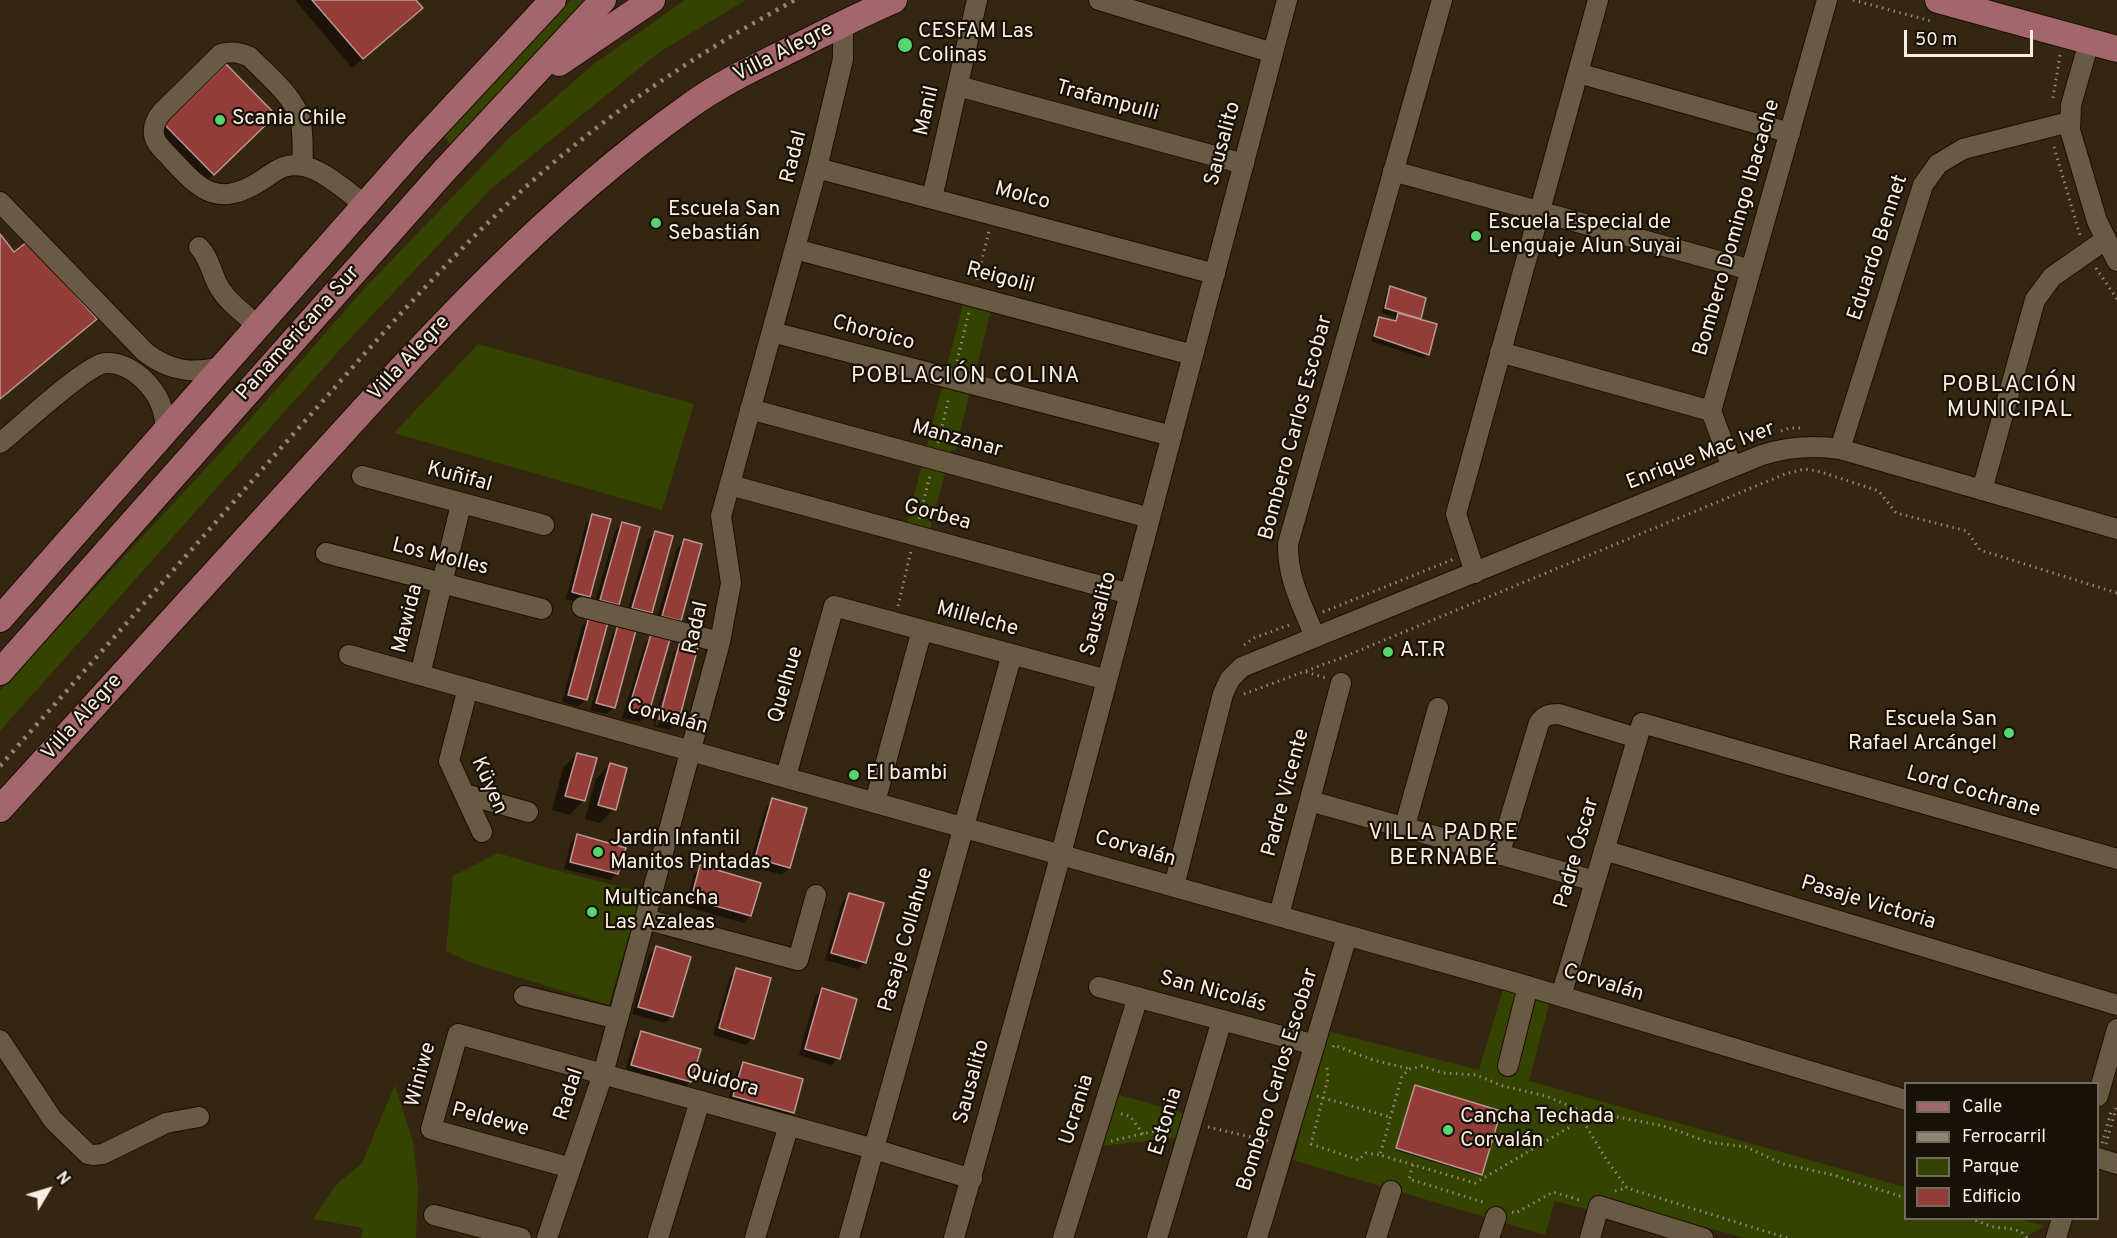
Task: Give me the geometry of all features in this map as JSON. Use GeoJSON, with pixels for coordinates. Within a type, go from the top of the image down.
{"type":"FeatureCollection","features":[{"type":"Feature","properties":{"kind":"main road","name":"Panamericana Sur"},"geometry":{"type":"LineString","coordinates":[[2,610],[166,431],[416,147],[553,0]]}},
{"type":"Feature","properties":{"kind":"main road","name":"Panamericana Sur"},"geometry":{"type":"LineString","coordinates":[[0,672],[442,172],[603,0]]}},
{"type":"Feature","properties":{"kind":"main road"},"geometry":{"type":"LineString","coordinates":[[506,103],[576,50],[652,0]]}},
{"type":"Feature","properties":{"kind":"main road","name":"Villa Alegre"},"geometry":{"type":"LineString","coordinates":[[0,809],[408,361],[527,240],[601,174],[689,106],[727,81],[894,0]]}},
{"type":"Feature","properties":{"kind":"main road"},"geometry":{"type":"LineString","coordinates":[[1938,0],[2117,49]]}},
{"type":"Feature","properties":{"kind":"main road"},"geometry":{"type":"LineString","coordinates":[[416,147],[442,172]]}},
{"type":"Feature","properties":{"kind":"street","name":"Manil"},"geometry":{"type":"LineString","coordinates":[[932,198],[977,0]]}},
{"type":"Feature","properties":{"kind":"street"},"geometry":{"type":"LineString","coordinates":[[1099,0],[1273,53]]}},
{"type":"Feature","properties":{"kind":"street","name":"Sausalito"},"geometry":{"type":"LineString","coordinates":[[954,1238],[1061,854],[1287,0]]}},
{"type":"Feature","properties":{"kind":"street","name":"Bombero Carlos Escobar"},"geometry":{"type":"LineString","coordinates":[[1315,637],[1292,579],[1288,544],[1442,0]]}},
{"type":"Feature","properties":{"kind":"street"},"geometry":{"type":"LineString","coordinates":[[1475,573],[1456,514],[1598,0]]}},
{"type":"Feature","properties":{"kind":"street","name":"Bombero Domingo Ibacache"},"geometry":{"type":"LineString","coordinates":[[1711,411],[1827,0]]}},
{"type":"Feature","properties":{"kind":"street","name":"Radal"},"geometry":{"type":"LineString","coordinates":[[547,1238],[603,1074],[720,642],[731,583],[721,516],[817,168],[843,59],[843,23]]}},
{"type":"Feature","properties":{"kind":"street"},"geometry":{"type":"LineString","coordinates":[[2089,42],[2071,105],[2069,122],[2091,202],[2105,240],[2117,261]]}},
{"type":"Feature","properties":{"kind":"street"},"geometry":{"type":"LineString","coordinates":[[303,166],[302,129],[296,110],[278,87],[250,57],[243,53],[221,54],[162,112],[155,122],[154,134],[157,144],[195,184],[210,193],[225,194],[243,189],[265,178],[275,169],[285,166],[303,166],[325,177],[365,205]]}},
{"type":"Feature","properties":{"kind":"street"},"geometry":{"type":"LineString","coordinates":[[1578,73],[1790,133]]}},
{"type":"Feature","properties":{"kind":"street","name":"Trafampulli"},"geometry":{"type":"LineString","coordinates":[[958,86],[1244,164]]}},
{"type":"Feature","properties":{"kind":"street","name":"Eduardo Bennet"},"geometry":{"type":"LineString","coordinates":[[1840,449],[1923,185],[1930,174],[1946,158],[1963,149],[2069,122]]}},
{"type":"Feature","properties":{"kind":"street","name":"Molco"},"geometry":{"type":"LineString","coordinates":[[817,168],[1215,274]]}},
{"type":"Feature","properties":{"kind":"street"},"geometry":{"type":"LineString","coordinates":[[1393,171],[1751,270]]}},
{"type":"Feature","properties":{"kind":"street"},"geometry":{"type":"LineString","coordinates":[[0,202],[155,359],[177,369],[200,371],[223,366]]}},
{"type":"Feature","properties":{"kind":"street"},"geometry":{"type":"LineString","coordinates":[[1982,490],[2035,300],[2052,277],[2105,240]]}},
{"type":"Feature","properties":{"kind":"street"},"geometry":{"type":"LineString","coordinates":[[199,247],[209,260],[218,286],[258,326]]}},
{"type":"Feature","properties":{"kind":"street","name":"Reigolil"},"geometry":{"type":"LineString","coordinates":[[795,249],[1193,355]]}},
{"type":"Feature","properties":{"kind":"street","name":"Choroico"},"geometry":{"type":"LineString","coordinates":[[772,332],[1172,436]]}},
{"type":"Feature","properties":{"kind":"street"},"geometry":{"type":"LineString","coordinates":[[0,443],[87,370],[105,363],[131,337]]}},
{"type":"Feature","properties":{"kind":"street"},"geometry":{"type":"LineString","coordinates":[[1500,352],[1711,411],[1732,467]]}},
{"type":"Feature","properties":{"kind":"street"},"geometry":{"type":"LineString","coordinates":[[105,363],[128,368],[150,385],[163,407],[166,431]]}},
{"type":"Feature","properties":{"kind":"street","name":"Manzanar"},"geometry":{"type":"LineString","coordinates":[[750,409],[1150,518]]}},
{"type":"Feature","properties":{"kind":"street","name":"Enrique Mac Iver"},"geometry":{"type":"LineString","coordinates":[[1315,637],[1762,455],[1793,448],[1809,446],[1840,449],[2117,529]]}},
{"type":"Feature","properties":{"kind":"street","name":"Kuñifal"},"geometry":{"type":"LineString","coordinates":[[362,476],[544,525]]}},
{"type":"Feature","properties":{"kind":"street","name":"Gorbea"},"geometry":{"type":"LineString","coordinates":[[730,485],[1130,594]]}},
{"type":"Feature","properties":{"kind":"street","name":"Mawida"},"geometry":{"type":"LineString","coordinates":[[420,675],[461,504]]}},
{"type":"Feature","properties":{"kind":"street","name":"Los Molles"},"geometry":{"type":"LineString","coordinates":[[326,553],[542,609]]}},
{"type":"Feature","properties":{"kind":"street","name":"Millelche"},"geometry":{"type":"LineString","coordinates":[[834,606],[1107,680]]}},
{"type":"Feature","properties":{"kind":"street","name":"Quelhue"},"geometry":{"type":"LineString","coordinates":[[786,776],[834,606]]}},
{"type":"Feature","properties":{"kind":"street"},"geometry":{"type":"LineString","coordinates":[[582,607],[720,642]]}},
{"type":"Feature","properties":{"kind":"street"},"geometry":{"type":"LineString","coordinates":[[875,802],[922,630]]}},
{"type":"Feature","properties":{"kind":"street"},"geometry":{"type":"LineString","coordinates":[[1174,886],[1221,702],[1230,679],[1242,667],[1315,637]]}},
{"type":"Feature","properties":{"kind":"street","name":"Pasaje Collahue"},"geometry":{"type":"LineString","coordinates":[[849,1238],[1012,654]]}},
{"type":"Feature","properties":{"kind":"street","name":"Corvalán"},"geometry":{"type":"LineString","coordinates":[[349,655],[1528,986],[1904,1100]]}},
{"type":"Feature","properties":{"kind":"street","name":"Padre Vicente"},"geometry":{"type":"LineString","coordinates":[[1279,915],[1341,683]]}},
{"type":"Feature","properties":{"kind":"street","name":"Küyen"},"geometry":{"type":"LineString","coordinates":[[468,688],[449,761],[482,832]]}},
{"type":"Feature","properties":{"kind":"street"},"geometry":{"type":"LineString","coordinates":[[1404,829],[1438,708]]}},
{"type":"Feature","properties":{"kind":"street","name":"Lord Cochrane"},"geometry":{"type":"LineString","coordinates":[[1499,855],[1539,723],[1542,718],[1550,714],[1559,714],[1639,730],[2117,859]]}},
{"type":"Feature","properties":{"kind":"street","name":"Padre Óscar"},"geometry":{"type":"LineString","coordinates":[[1561,996],[1639,730]]}},
{"type":"Feature","properties":{"kind":"street"},"geometry":{"type":"LineString","coordinates":[[465,794],[528,812]]}},
{"type":"Feature","properties":{"kind":"street"},"geometry":{"type":"LineString","coordinates":[[1310,801],[1595,881]]}},
{"type":"Feature","properties":{"kind":"street","name":"Pasaje Victoria"},"geometry":{"type":"LineString","coordinates":[[1604,850],[2117,1005]]}},
{"type":"Feature","properties":{"kind":"street"},"geometry":{"type":"LineString","coordinates":[[645,919],[798,960],[816,895]]}},
{"type":"Feature","properties":{"kind":"street","name":"Bombero Carlos Escobar"},"geometry":{"type":"LineString","coordinates":[[1257,1238],[1301,1090],[1322,1050],[1347,936]]}},
{"type":"Feature","properties":{"kind":"street"},"geometry":{"type":"LineString","coordinates":[[1508,1066],[1528,986]]}},
{"type":"Feature","properties":{"kind":"street","name":"San Nicolás"},"geometry":{"type":"LineString","coordinates":[[1099,987],[1322,1050]]}},
{"type":"Feature","properties":{"kind":"street"},"geometry":{"type":"LineString","coordinates":[[525,996],[618,1019]]}},
{"type":"Feature","properties":{"kind":"street","name":"Ucrania"},"geometry":{"type":"LineString","coordinates":[[1064,1238],[1138,997]]}},
{"type":"Feature","properties":{"kind":"street","name":"Estonia"},"geometry":{"type":"LineString","coordinates":[[1157,1238],[1222,1020]]}},
{"type":"Feature","properties":{"kind":"street"},"geometry":{"type":"LineString","coordinates":[[2109,1102],[2117,1029]]}},
{"type":"Feature","properties":{"kind":"street","name":"Quidora"},"geometry":{"type":"LineString","coordinates":[[458,1034],[789,1125],[972,1179]]}},
{"type":"Feature","properties":{"kind":"street","name":"Winiwe"},"geometry":{"type":"LineString","coordinates":[[432,1130],[458,1034]]}},
{"type":"Feature","properties":{"kind":"street"},"geometry":{"type":"LineString","coordinates":[[0,1040],[53,1120],[88,1154],[103,1154],[166,1123],[199,1117]]}},
{"type":"Feature","properties":{"kind":"street"},"geometry":{"type":"LineString","coordinates":[[658,1238],[700,1101]]}},
{"type":"Feature","properties":{"kind":"street"},"geometry":{"type":"LineString","coordinates":[[755,1238],[789,1125]]}},
{"type":"Feature","properties":{"kind":"street","name":"Peldewe"},"geometry":{"type":"LineString","coordinates":[[432,1130],[571,1168]]}},
{"type":"Feature","properties":{"kind":"street"},"geometry":{"type":"LineString","coordinates":[[1376,1238],[1391,1191]]}},
{"type":"Feature","properties":{"kind":"street"},"geometry":{"type":"LineString","coordinates":[[1590,1238],[1591,1203],[1692,1236]]}},
{"type":"Feature","properties":{"kind":"street"},"geometry":{"type":"LineString","coordinates":[[1490,1238],[1497,1210]]}},
{"type":"Feature","properties":{"kind":"street"},"geometry":{"type":"LineString","coordinates":[[434,1215],[520,1238]]}},
{"type":"Feature","properties":{"kind":"street"},"geometry":{"type":"LineString","coordinates":[[2056,1238],[2061,1220]]}},
{"type":"Feature","properties":{"kind":"path"},"geometry":{"type":"LineString","coordinates":[[894,622],[993,214]]}},
{"type":"Feature","properties":{"kind":"path"},"geometry":{"type":"LineString","coordinates":[[1221,702],[1341,658],[1794,470],[1818,471],[1879,491],[1896,513],[1967,531],[1980,550],[2117,593]]}},
{"type":"Feature","properties":{"kind":"path"},"geometry":{"type":"LineString","coordinates":[[1322,1050],[1334,1045],[1373,1060],[1410,1069]]}},
{"type":"Feature","properties":{"kind":"path"},"geometry":{"type":"LineString","coordinates":[[1327,1065],[1328,1078],[1324,1098],[1311,1144],[1359,1160],[1365,1152],[1380,1155],[1475,1183],[1570,1127],[1576,1109]]}},
{"type":"Feature","properties":{"kind":"path"},"geometry":{"type":"LineString","coordinates":[[1380,1155],[1402,1076],[1410,1069],[1422,1066],[1443,1073],[1476,1075],[1503,1086],[1546,1096],[1576,1109],[1664,1126],[1708,1142],[1746,1147],[1783,1164],[1833,1175],[1904,1198]]}},
{"type":"Feature","properties":{"kind":"path"},"geometry":{"type":"LineString","coordinates":[[1301,1090],[1390,1117]]}},
{"type":"Feature","properties":{"kind":"path"},"geometry":{"type":"LineString","coordinates":[[2104,1160],[2109,1102]]}},
{"type":"Feature","properties":{"kind":"path"},"geometry":{"type":"LineString","coordinates":[[1103,1109],[1130,1116],[1143,1134]]}},
{"type":"Feature","properties":{"kind":"path"},"geometry":{"type":"LineString","coordinates":[[1576,1109],[1606,1159],[1627,1188],[1787,1238]]}},
{"type":"Feature","properties":{"kind":"path"},"geometry":{"type":"LineString","coordinates":[[1092,1146],[1191,1123],[1285,1145]]}},
{"type":"Feature","properties":{"kind":"path"},"geometry":{"type":"LineString","coordinates":[[1413,1165],[1409,1179],[1497,1210],[1516,1213],[1553,1192],[1591,1203]]}},
{"type":"Feature","properties":{"kind":"path"},"geometry":{"type":"LineString","coordinates":[[1975,1220],[1992,1227],[2015,1230],[2025,1234],[2027,1238]]}},
{"type":"Feature","properties":{"kind":"green space"},"geometry":{"type":"Polygon","coordinates":[[[571,0],[588,0],[452,148],[444,136],[571,0]]]}},
{"type":"Feature","properties":{"kind":"green space"},"geometry":{"type":"Polygon","coordinates":[[[685,0],[746,0],[658,53],[492,188],[345,344],[0,731],[0,691],[230,442],[363,290],[510,137],[594,64],[685,0]]]}},
{"type":"Feature","properties":{"kind":"green space"},"geometry":{"type":"Polygon","coordinates":[[[963,304],[991,311],[955,451],[951,450],[929,533],[906,527],[963,304]]]}},
{"type":"Feature","properties":{"kind":"green space"},"geometry":{"type":"Polygon","coordinates":[[[478,344],[694,404],[662,510],[394,433],[478,344]]]}},
{"type":"Feature","properties":{"kind":"green space"},"geometry":{"type":"Polygon","coordinates":[[[498,853],[641,892],[609,1005],[475,964],[446,951],[453,876],[498,853]]]}},
{"type":"Feature","properties":{"kind":"green space"},"geometry":{"type":"Polygon","coordinates":[[[1503,989],[1549,1004],[1529,1081],[1904,1187],[1904,1220],[2023,1220],[2045,1226],[2023,1238],[1745,1238],[1593,1196],[1589,1210],[1555,1201],[1545,1235],[1293,1160],[1327,1031],[1479,1070],[1503,989]]]}},
{"type":"Feature","properties":{"kind":"green space"},"geometry":{"type":"Polygon","coordinates":[[[395,1085],[413,1142],[418,1187],[416,1238],[361,1238],[363,1228],[313,1219],[336,1185],[362,1163],[395,1085]]]}},
{"type":"Feature","properties":{"kind":"green space"},"geometry":{"type":"Polygon","coordinates":[[[1116,1094],[1190,1115],[1183,1137],[1101,1146],[1116,1094]]]}},
{"type":"Feature","properties":{"kind":"building"},"geometry":{"type":"Polygon","coordinates":[[[312,0],[416,0],[423,8],[363,59],[312,0]]]}},
{"type":"Feature","properties":{"kind":"building","name":"Scania Chile"},"geometry":{"type":"Polygon","coordinates":[[[226,64],[276,115],[214,175],[164,124],[226,64]]]}},
{"type":"Feature","properties":{"kind":"building"},"geometry":{"type":"Polygon","coordinates":[[[0,234],[14,252],[27,242],[97,319],[0,399],[0,234]]]}},
{"type":"Feature","properties":{"kind":"building"},"geometry":{"type":"Polygon","coordinates":[[[1390,286],[1426,298],[1421,319],[1385,308],[1390,286]]]}},
{"type":"Feature","properties":{"kind":"building"},"geometry":{"type":"Polygon","coordinates":[[[1398,313],[1437,324],[1429,355],[1374,336],[1379,317],[1396,321],[1398,313]]]}},
{"type":"Feature","properties":{"kind":"building"},"geometry":{"type":"Polygon","coordinates":[[[592,514],[611,519],[590,597],[572,592],[592,514]]]}},
{"type":"Feature","properties":{"kind":"building"},"geometry":{"type":"Polygon","coordinates":[[[622,522],[640,527],[619,605],[600,600],[622,522]]]}},
{"type":"Feature","properties":{"kind":"building"},"geometry":{"type":"Polygon","coordinates":[[[655,531],[673,536],[652,613],[632,608],[655,531]]]}},
{"type":"Feature","properties":{"kind":"building"},"geometry":{"type":"Polygon","coordinates":[[[684,539],[702,544],[681,621],[662,616],[684,539]]]}},
{"type":"Feature","properties":{"kind":"building"},"geometry":{"type":"Polygon","coordinates":[[[589,617],[608,622],[587,700],[568,695],[589,617]]]}},
{"type":"Feature","properties":{"kind":"building"},"geometry":{"type":"Polygon","coordinates":[[[618,625],[636,630],[615,708],[596,703],[618,625]]]}},
{"type":"Feature","properties":{"kind":"building"},"geometry":{"type":"Polygon","coordinates":[[[651,634],[670,639],[648,716],[628,711],[651,634]]]}},
{"type":"Feature","properties":{"kind":"building"},"geometry":{"type":"Polygon","coordinates":[[[680,642],[698,647],[678,724],[659,719],[680,642]]]}},
{"type":"Feature","properties":{"kind":"building"},"geometry":{"type":"Polygon","coordinates":[[[577,753],[597,758],[585,801],[565,796],[577,753]]]}},
{"type":"Feature","properties":{"kind":"building"},"geometry":{"type":"Polygon","coordinates":[[[610,763],[627,768],[616,810],[598,805],[610,763]]]}},
{"type":"Feature","properties":{"kind":"building"},"geometry":{"type":"Polygon","coordinates":[[[772,798],[807,808],[790,868],[755,858],[772,798]]]}},
{"type":"Feature","properties":{"kind":"building"},"geometry":{"type":"Polygon","coordinates":[[[577,834],[626,848],[618,874],[570,862],[577,834]]]}},
{"type":"Feature","properties":{"kind":"building"},"geometry":{"type":"Polygon","coordinates":[[[700,865],[761,883],[751,916],[691,899],[700,865]]]}},
{"type":"Feature","properties":{"kind":"building"},"geometry":{"type":"Polygon","coordinates":[[[849,893],[884,903],[866,963],[831,953],[849,893]]]}},
{"type":"Feature","properties":{"kind":"building"},"geometry":{"type":"Polygon","coordinates":[[[656,946],[691,957],[673,1017],[638,1007],[656,946]]]}},
{"type":"Feature","properties":{"kind":"building"},"geometry":{"type":"Polygon","coordinates":[[[736,968],[771,978],[754,1039],[719,1028],[736,968]]]}},
{"type":"Feature","properties":{"kind":"building"},"geometry":{"type":"Polygon","coordinates":[[[822,988],[857,999],[840,1059],[805,1049],[822,988]]]}},
{"type":"Feature","properties":{"kind":"building"},"geometry":{"type":"Polygon","coordinates":[[[641,1031],[701,1049],[691,1082],[631,1065],[641,1031]]]}},
{"type":"Feature","properties":{"kind":"building"},"geometry":{"type":"Polygon","coordinates":[[[743,1062],[803,1079],[794,1113],[733,1096],[743,1062]]]}},
{"type":"Feature","properties":{"kind":"building","name":"Cancha Techada Corvalán"},"geometry":{"type":"Polygon","coordinates":[[[1415,1085],[1501,1111],[1482,1175],[1396,1148],[1415,1085]]]}},
{"type":"Feature","properties":{"kind":"railway"},"geometry":{"type":"LineString","coordinates":[[0,766],[367,351],[425,287],[517,195],[581,140],[650,89],[721,42],[795,0]]}},
{"type":"Feature","properties":{"kind":"place","name":"CESFAM Las Colinas"},"geometry":{"type":"Point","coordinates":[905,45]}},
{"type":"Feature","properties":{"kind":"place","name":"Scania Chile"},"geometry":{"type":"Point","coordinates":[220,120]}},
{"type":"Feature","properties":{"kind":"place","name":"Escuela San Sebastián"},"geometry":{"type":"Point","coordinates":[656,223]}},
{"type":"Feature","properties":{"kind":"place","name":"Escuela Especial de Lenguaje Alun Suyai"},"geometry":{"type":"Point","coordinates":[1476,236]}},
{"type":"Feature","properties":{"kind":"place","name":"A.T.R"},"geometry":{"type":"Point","coordinates":[1388,652]}},
{"type":"Feature","properties":{"kind":"place","name":"Escuela San Rafael Arcángel"},"geometry":{"type":"Point","coordinates":[2009,733]}},
{"type":"Feature","properties":{"kind":"place","name":"El bambi"},"geometry":{"type":"Point","coordinates":[854,775]}},
{"type":"Feature","properties":{"kind":"place","name":"Jardin Infantil Manitos Pintadas"},"geometry":{"type":"Point","coordinates":[598,852]}},
{"type":"Feature","properties":{"kind":"place","name":"Multicancha Las Azaleas"},"geometry":{"type":"Point","coordinates":[592,912]}},
{"type":"Feature","properties":{"kind":"place","name":"Cancha Techada Corvalán"},"geometry":{"type":"Point","coordinates":[1448,1130]}},
{"type":"Feature","properties":{"kind":"district","name":"POBLACIÓN COLINA"},"geometry":{"type":"Point","coordinates":[966,378]}},
{"type":"Feature","properties":{"kind":"district","name":"POBLACIÓN MUNICIPAL"},"geometry":{"type":"Point","coordinates":[2010,400]}},
{"type":"Feature","properties":{"kind":"district","name":"VILLA PADRE BERNABÉ"},"geometry":{"type":"Point","coordinates":[1444,848]}}]}
